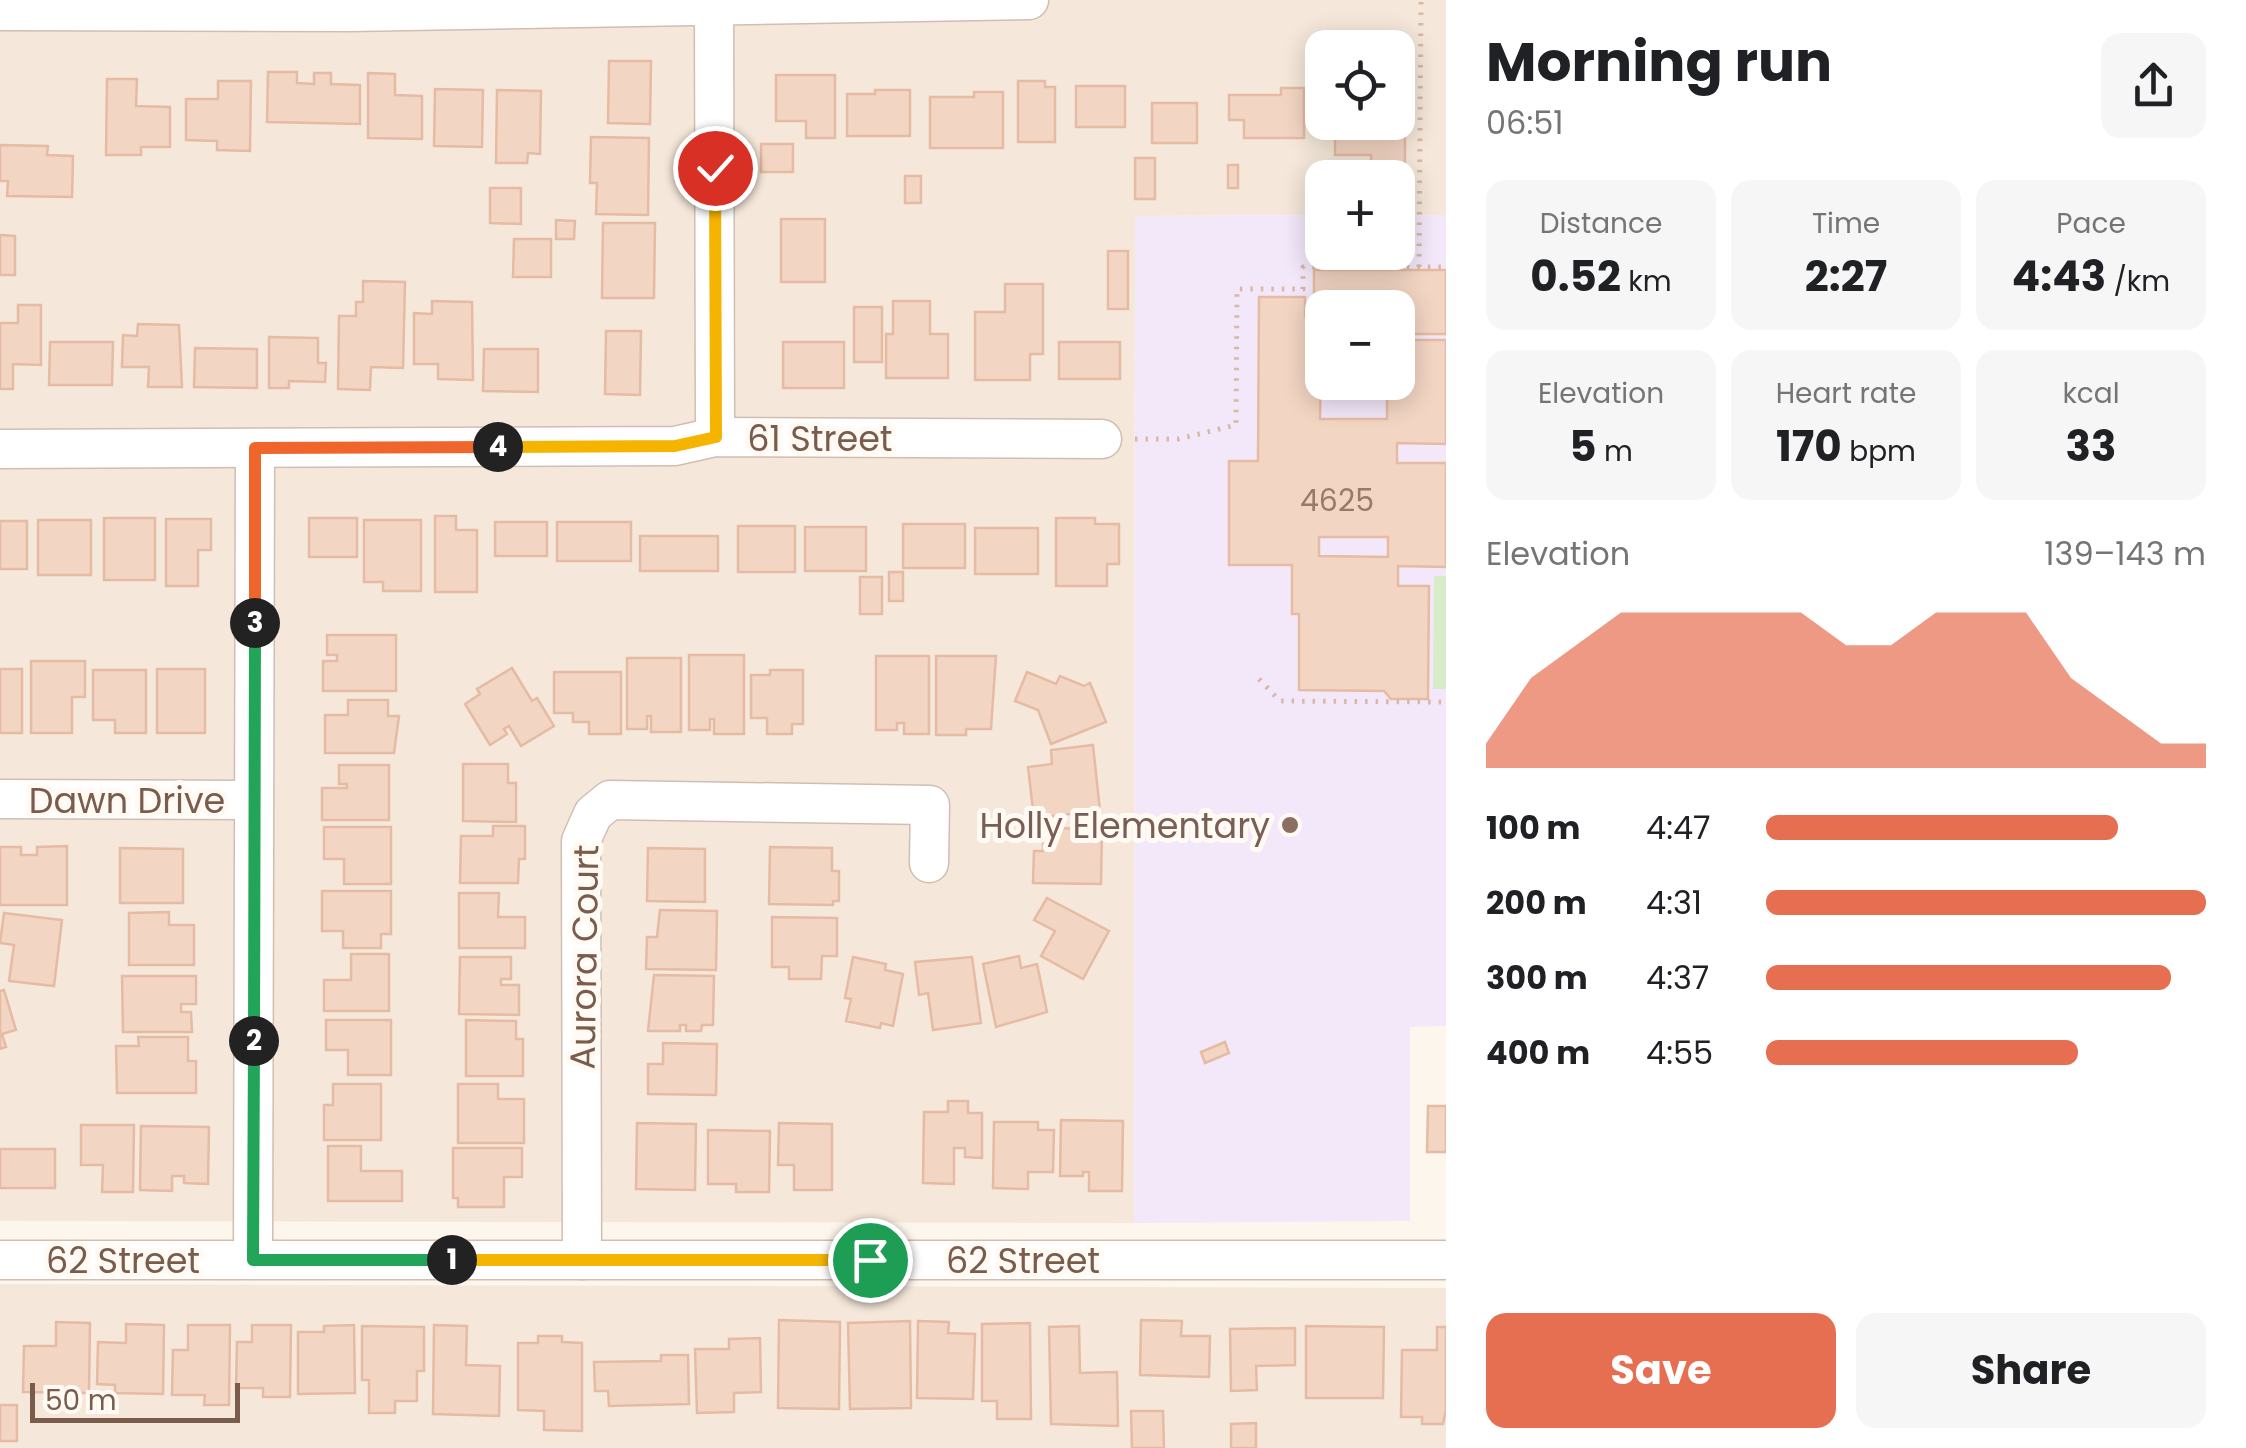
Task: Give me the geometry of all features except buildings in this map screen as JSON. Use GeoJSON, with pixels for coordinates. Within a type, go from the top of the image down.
{"type":"FeatureCollection","features":[{"type":"Feature","properties":{"kind":"street"},"geometry":{"type":"LineString","coordinates":[[0,12],[1030,0]]}},
{"type":"Feature","properties":{"kind":"street"},"geometry":{"type":"LineString","coordinates":[[714,3],[716,437]]}},
{"type":"Feature","properties":{"kind":"street","name":"61 Street"},"geometry":{"type":"LineString","coordinates":[[0,449],[675,446],[716,437],[1102,439]]}},
{"type":"Feature","properties":{"kind":"street"},"geometry":{"type":"LineString","coordinates":[[253,1260],[255,448]]}},
{"type":"Feature","properties":{"kind":"street","name":"Dawn Drive"},"geometry":{"type":"LineString","coordinates":[[0,800],[254,800]]}},
{"type":"Feature","properties":{"kind":"street","name":"Aurora Court"},"geometry":{"type":"LineString","coordinates":[[582,1260],[581,840],[593,814],[610,800],[930,806],[929,862]]}},
{"type":"Feature","properties":{"kind":"street","name":"62 Street"},"geometry":{"type":"LineString","coordinates":[[0,1260],[1446,1260]]}},
{"type":"Feature","properties":{"kind":"path"},"geometry":{"type":"LineString","coordinates":[[1418,268],[1421,0]]}},
{"type":"Feature","properties":{"kind":"path"},"geometry":{"type":"LineString","coordinates":[[1102,439],[1178,440],[1236,425],[1237,289],[1303,289],[1303,267],[1446,268]]}},
{"type":"Feature","properties":{"kind":"path"},"geometry":{"type":"LineString","coordinates":[[1259,678],[1280,700],[1446,702]]}},
{"type":"Feature","properties":{"kind":"shaded area"},"geometry":{"type":"Polygon","coordinates":[[[0,0],[1446,0],[1446,215],[1415,215],[1415,160],[1305,160],[1305,215],[1135,216],[1134,1223],[0,1221],[0,0]]]}},
{"type":"Feature","properties":{"kind":"shaded area","name":"Holly Elementary"},"geometry":{"type":"Polygon","coordinates":[[[1305,215],[1305,270],[1415,270],[1415,215],[1446,215],[1446,1026],[1410,1027],[1410,1221],[1134,1223],[1135,216],[1305,215]]]}},
{"type":"Feature","properties":{"kind":"shaded area"},"geometry":{"type":"Polygon","coordinates":[[[0,1284],[1446,1288],[1446,1448],[0,1448],[0,1284]]]}},
{"type":"Feature","properties":{"kind":"green space"},"geometry":{"type":"Polygon","coordinates":[[[1434,576],[1446,576],[1446,689],[1433,689],[1434,576]]]}},
{"type":"Feature","properties":{"kind":"place","name":"Holly Elementary"},"geometry":{"type":"Point","coordinates":[1290,825]}},
{"type":"Feature","properties":{"kind":"route"},"geometry":{"type":"LineString","coordinates":[[715,168],[716,437],[675,446],[255,448],[253,1260],[870,1260]]}}]}
